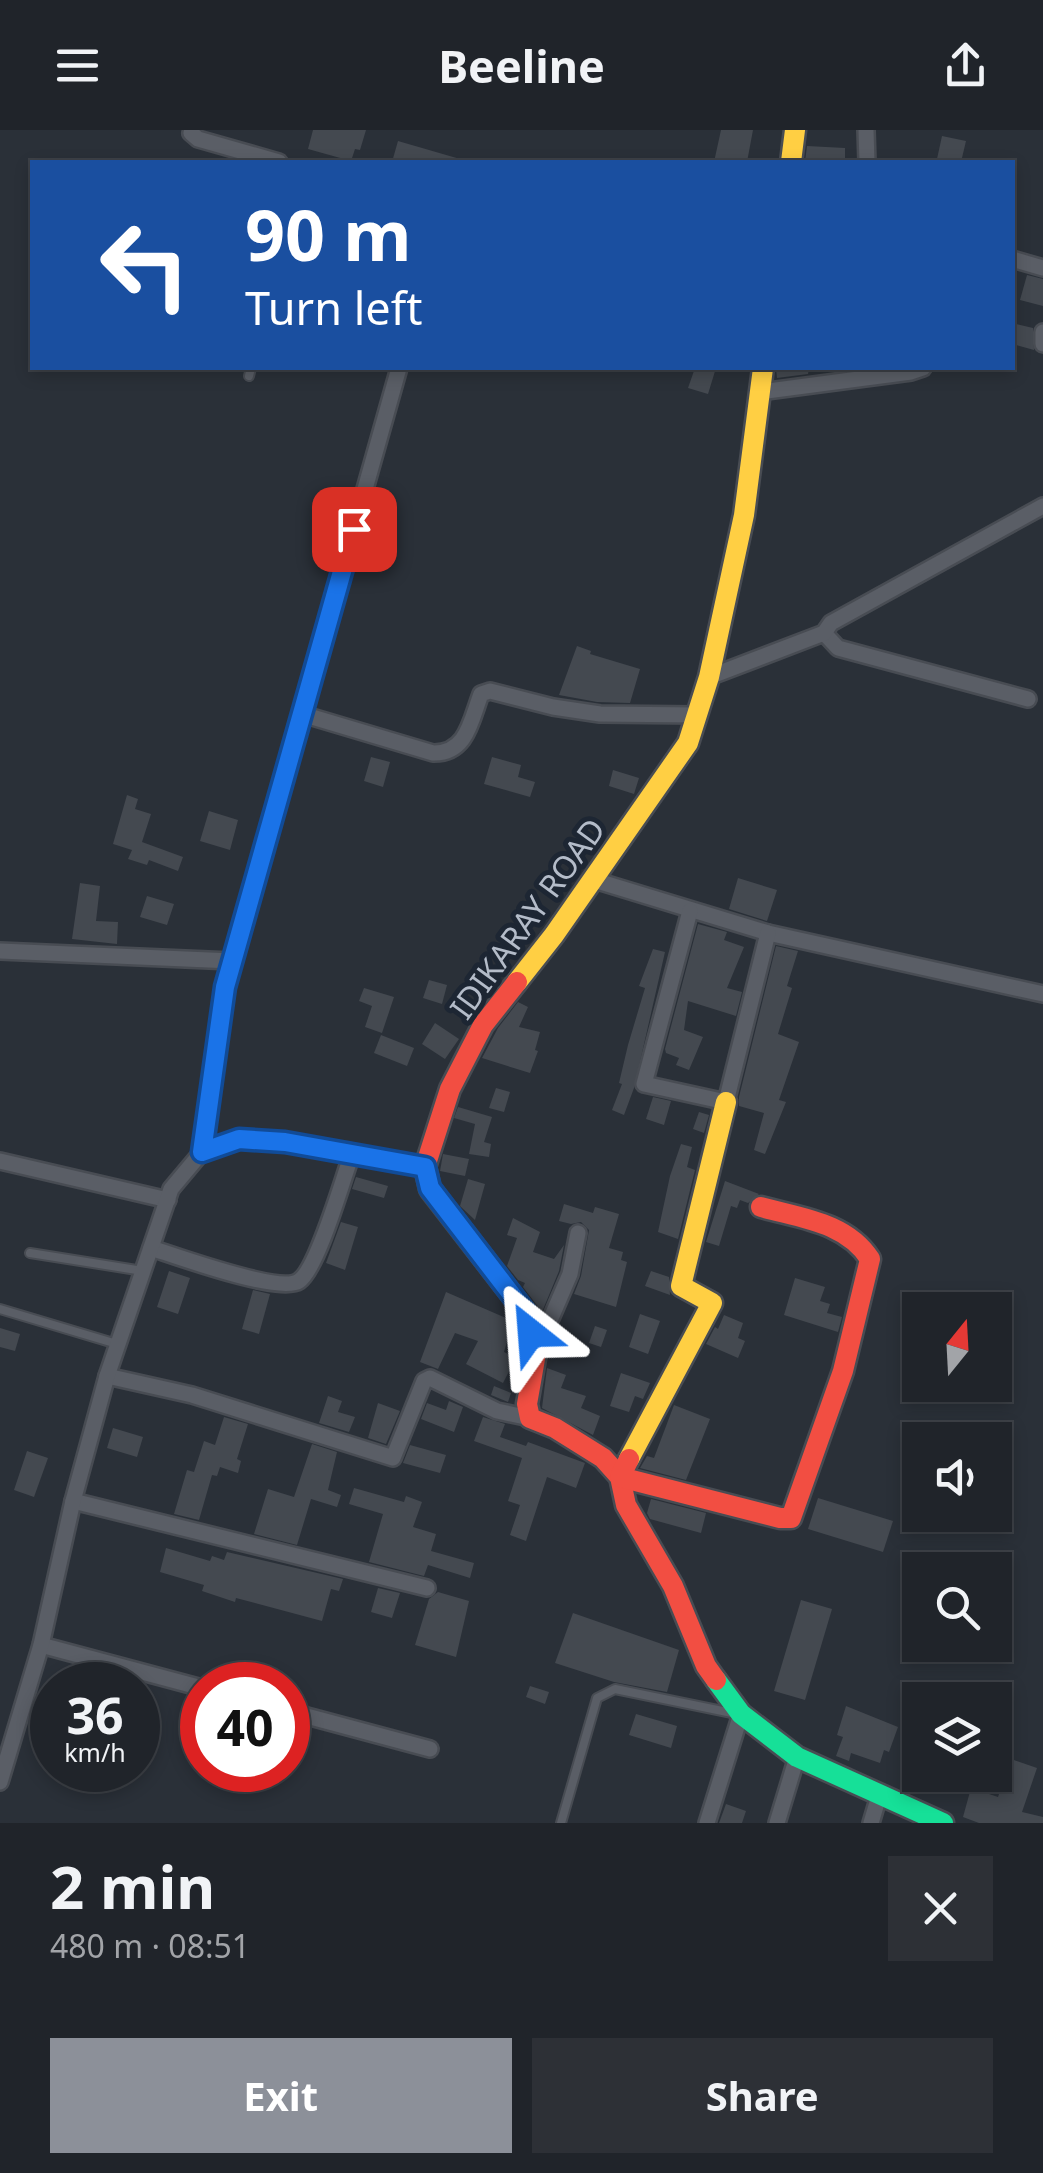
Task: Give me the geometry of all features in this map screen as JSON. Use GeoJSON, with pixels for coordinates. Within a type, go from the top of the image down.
{"type":"FeatureCollection","features":[{"type":"Feature","properties":{"kind":"street"},"geometry":{"type":"LineString","coordinates":[[192,130],[190,133],[198,140],[272,160]]}},
{"type":"Feature","properties":{"kind":"street"},"geometry":{"type":"LineString","coordinates":[[791,160],[795,130]]}},
{"type":"Feature","properties":{"kind":"street"},"geometry":{"type":"LineString","coordinates":[[866,130],[866,160]]}},
{"type":"Feature","properties":{"kind":"street"},"geometry":{"type":"LineString","coordinates":[[1015,260],[1043,268]]}},
{"type":"Feature","properties":{"kind":"street"},"geometry":{"type":"LineString","coordinates":[[1043,332],[1043,344]]}},
{"type":"Feature","properties":{"kind":"street"},"geometry":{"type":"LineString","coordinates":[[0,1782],[41,1646],[73,1501],[107,1376],[172,1189],[202,1152],[225,987],[398,370]]}},
{"type":"Feature","properties":{"kind":"street","name":"IDIKARAY ROAD"},"geometry":{"type":"LineString","coordinates":[[425,1167],[450,1089],[483,1026],[594,880],[688,743],[710,677],[744,515],[763,370]]}},
{"type":"Feature","properties":{"kind":"street"},"geometry":{"type":"LineString","coordinates":[[760,392],[918,370]]}},
{"type":"Feature","properties":{"kind":"street"},"geometry":{"type":"LineString","coordinates":[[710,677],[824,633],[831,624],[1043,506]]}},
{"type":"Feature","properties":{"kind":"street"},"geometry":{"type":"LineString","coordinates":[[824,633],[838,648],[1028,699]]}},
{"type":"Feature","properties":{"kind":"street"},"geometry":{"type":"LineString","coordinates":[[302,714],[448,754],[462,744],[480,694],[490,691],[600,714],[697,715]]}},
{"type":"Feature","properties":{"kind":"street"},"geometry":{"type":"LineString","coordinates":[[594,880],[768,932],[1043,994]]}},
{"type":"Feature","properties":{"kind":"street"},"geometry":{"type":"LineString","coordinates":[[690,911],[644,1084],[726,1102]]}},
{"type":"Feature","properties":{"kind":"street"},"geometry":{"type":"LineString","coordinates":[[620,1477],[712,1303],[681,1286],[768,932]]}},
{"type":"Feature","properties":{"kind":"street"},"geometry":{"type":"LineString","coordinates":[[0,951],[232,961]]}},
{"type":"Feature","properties":{"kind":"street"},"geometry":{"type":"LineString","coordinates":[[202,1152],[239,1139],[425,1167],[430,1188],[525,1312],[536,1353]]}},
{"type":"Feature","properties":{"kind":"street"},"geometry":{"type":"LineString","coordinates":[[151,1248],[218,1269],[279,1284],[295,1284],[304,1277],[314,1258],[352,1154]]}},
{"type":"Feature","properties":{"kind":"street"},"geometry":{"type":"LineString","coordinates":[[0,1160],[168,1200]]}},
{"type":"Feature","properties":{"kind":"street"},"geometry":{"type":"LineString","coordinates":[[620,1477],[792,1518],[842,1372],[870,1260],[858,1240],[842,1232],[761,1207]]}},
{"type":"Feature","properties":{"kind":"street"},"geometry":{"type":"LineString","coordinates":[[530,1418],[526,1404],[536,1353],[570,1274],[578,1233]]}},
{"type":"Feature","properties":{"kind":"street"},"geometry":{"type":"LineString","coordinates":[[107,1376],[210,1400],[393,1458],[424,1381],[430,1378],[497,1411],[555,1428],[603,1458],[620,1477],[626,1505],[672,1586],[706,1666],[742,1714],[797,1758],[942,1823]]}},
{"type":"Feature","properties":{"kind":"street"},"geometry":{"type":"LineString","coordinates":[[73,1501],[428,1588]]}},
{"type":"Feature","properties":{"kind":"street"},"geometry":{"type":"LineString","coordinates":[[41,1646],[180,1682]]}},
{"type":"Feature","properties":{"kind":"street"},"geometry":{"type":"LineString","coordinates":[[706,1823],[742,1714]]}},
{"type":"Feature","properties":{"kind":"street"},"geometry":{"type":"LineString","coordinates":[[310,1717],[430,1748]]}},
{"type":"Feature","properties":{"kind":"street"},"geometry":{"type":"LineString","coordinates":[[777,1823],[797,1758]]}},
{"type":"Feature","properties":{"kind":"street"},"geometry":{"type":"LineString","coordinates":[[871,1823],[880,1796]]}},
{"type":"Feature","properties":{"kind":"lane"},"geometry":{"type":"LineString","coordinates":[[30,1253],[143,1271]]}},
{"type":"Feature","properties":{"kind":"lane"},"geometry":{"type":"LineString","coordinates":[[0,1309],[118,1344]]}},
{"type":"Feature","properties":{"kind":"lane"},"geometry":{"type":"LineString","coordinates":[[561,1823],[596,1698],[602,1694],[614,1689],[742,1714]]}},
{"type":"Feature","properties":{"kind":"building"},"geometry":{"type":"Polygon","coordinates":[[[313,130],[366,130],[360,150],[355,149],[351,160],[308,149],[313,130]]]}},
{"type":"Feature","properties":{"kind":"building"},"geometry":{"type":"Polygon","coordinates":[[[721,130],[753,130],[747,160],[714,160],[721,130]]]}},
{"type":"Feature","properties":{"kind":"building"},"geometry":{"type":"Polygon","coordinates":[[[942,136],[966,141],[961,160],[937,159],[942,136]]]}},
{"type":"Feature","properties":{"kind":"building"},"geometry":{"type":"Polygon","coordinates":[[[398,141],[460,159],[460,160],[393,160],[398,141]]]}},
{"type":"Feature","properties":{"kind":"building"},"geometry":{"type":"Polygon","coordinates":[[[807,146],[845,148],[845,160],[805,160],[807,146]]]}},
{"type":"Feature","properties":{"kind":"building"},"geometry":{"type":"Polygon","coordinates":[[[1027,275],[1043,279],[1043,306],[1020,300],[1027,275]]]}},
{"type":"Feature","properties":{"kind":"building"},"geometry":{"type":"Polygon","coordinates":[[[1015,324],[1033,328],[1034,350],[1015,345],[1015,324]]]}},
{"type":"Feature","properties":{"kind":"building"},"geometry":{"type":"Polygon","coordinates":[[[694,370],[715,370],[708,394],[688,388],[694,370]]]}},
{"type":"Feature","properties":{"kind":"building"},"geometry":{"type":"Polygon","coordinates":[[[776,370],[809,370],[808,374],[777,378],[776,370]]]}},
{"type":"Feature","properties":{"kind":"building"},"geometry":{"type":"Polygon","coordinates":[[[577,646],[591,651],[590,654],[640,669],[630,703],[559,695],[577,646]]]}},
{"type":"Feature","properties":{"kind":"building"},"geometry":{"type":"Polygon","coordinates":[[[371,757],[390,762],[383,787],[364,781],[371,757]]]}},
{"type":"Feature","properties":{"kind":"building"},"geometry":{"type":"Polygon","coordinates":[[[492,757],[521,765],[518,777],[535,782],[530,797],[484,784],[492,757]]]}},
{"type":"Feature","properties":{"kind":"building"},"geometry":{"type":"Polygon","coordinates":[[[613,770],[639,778],[634,794],[609,786],[613,770]]]}},
{"type":"Feature","properties":{"kind":"building"},"geometry":{"type":"Polygon","coordinates":[[[127,795],[138,799],[135,809],[151,814],[142,842],[183,857],[178,871],[149,860],[147,865],[128,859],[132,850],[113,844],[127,795]]]}},
{"type":"Feature","properties":{"kind":"building"},"geometry":{"type":"Polygon","coordinates":[[[209,811],[238,820],[230,850],[200,841],[209,811]]]}},
{"type":"Feature","properties":{"kind":"building"},"geometry":{"type":"Polygon","coordinates":[[[738,878],[777,890],[767,921],[729,909],[738,878]]]}},
{"type":"Feature","properties":{"kind":"building"},"geometry":{"type":"Polygon","coordinates":[[[80,883],[100,886],[96,921],[118,922],[117,944],[72,939],[80,883]]]}},
{"type":"Feature","properties":{"kind":"building"},"geometry":{"type":"Polygon","coordinates":[[[147,896],[174,904],[167,925],[140,917],[147,896]]]}},
{"type":"Feature","properties":{"kind":"building"},"geometry":{"type":"Polygon","coordinates":[[[698,924],[727,932],[724,940],[744,947],[727,988],[742,992],[736,1016],[688,1001],[684,1030],[703,1037],[689,1070],[676,1065],[679,1058],[665,1049],[698,924]]]}},
{"type":"Feature","properties":{"kind":"building"},"geometry":{"type":"Polygon","coordinates":[[[776,946],[798,951],[778,1034],[799,1042],[779,1100],[786,1102],[765,1154],[754,1150],[764,1113],[739,1106],[739,1097],[776,946]]]}},
{"type":"Feature","properties":{"kind":"building"},"geometry":{"type":"Polygon","coordinates":[[[653,949],[665,952],[634,1088],[624,1115],[612,1110],[645,988],[639,986],[653,949]]]}},
{"type":"Feature","properties":{"kind":"building"},"geometry":{"type":"Polygon","coordinates":[[[429,980],[447,985],[442,1004],[423,998],[429,980]]]}},
{"type":"Feature","properties":{"kind":"building"},"geometry":{"type":"Polygon","coordinates":[[[364,988],[394,997],[382,1033],[365,1027],[372,1006],[359,1001],[364,988]]]}},
{"type":"Feature","properties":{"kind":"building"},"geometry":{"type":"Polygon","coordinates":[[[518,1002],[528,1007],[519,1027],[540,1032],[530,1073],[482,1058],[518,1002]]]}},
{"type":"Feature","properties":{"kind":"building"},"geometry":{"type":"Polygon","coordinates":[[[435,1023],[459,1039],[445,1059],[422,1044],[435,1023]]]}},
{"type":"Feature","properties":{"kind":"building"},"geometry":{"type":"Polygon","coordinates":[[[381,1035],[414,1048],[407,1066],[374,1053],[381,1035]]]}},
{"type":"Feature","properties":{"kind":"building"},"geometry":{"type":"Polygon","coordinates":[[[496,1088],[510,1092],[504,1112],[489,1108],[496,1088]]]}},
{"type":"Feature","properties":{"kind":"building"},"geometry":{"type":"Polygon","coordinates":[[[653,1097],[671,1101],[664,1125],[646,1119],[653,1097]]]}},
{"type":"Feature","properties":{"kind":"building"},"geometry":{"type":"Polygon","coordinates":[[[458,1107],[492,1117],[484,1142],[491,1144],[489,1157],[469,1154],[475,1124],[454,1118],[458,1107]]]}},
{"type":"Feature","properties":{"kind":"building"},"geometry":{"type":"Polygon","coordinates":[[[699,1112],[709,1115],[704,1133],[693,1129],[699,1112]]]}},
{"type":"Feature","properties":{"kind":"building"},"geometry":{"type":"Polygon","coordinates":[[[681,1144],[692,1147],[687,1167],[695,1170],[678,1239],[658,1232],[681,1144]]]}},
{"type":"Feature","properties":{"kind":"building"},"geometry":{"type":"Polygon","coordinates":[[[443,1154],[469,1159],[465,1176],[440,1171],[443,1154]]]}},
{"type":"Feature","properties":{"kind":"building"},"geometry":{"type":"Polygon","coordinates":[[[356,1177],[388,1186],[384,1198],[352,1189],[356,1177]]]}},
{"type":"Feature","properties":{"kind":"building"},"geometry":{"type":"Polygon","coordinates":[[[468,1179],[485,1184],[475,1220],[460,1206],[468,1179]]]}},
{"type":"Feature","properties":{"kind":"building"},"geometry":{"type":"Polygon","coordinates":[[[725,1181],[759,1194],[748,1203],[740,1200],[737,1208],[731,1206],[719,1246],[706,1242],[725,1181]]]}},
{"type":"Feature","properties":{"kind":"building"},"geometry":{"type":"Polygon","coordinates":[[[564,1204],[593,1213],[595,1207],[619,1214],[609,1248],[623,1252],[621,1260],[627,1262],[616,1307],[574,1294],[589,1230],[581,1222],[559,1221],[564,1204]]]}},
{"type":"Feature","properties":{"kind":"building"},"geometry":{"type":"Polygon","coordinates":[[[513,1218],[540,1232],[533,1252],[554,1259],[564,1245],[559,1271],[542,1312],[523,1287],[525,1283],[507,1266],[517,1238],[507,1235],[513,1218]]]}},
{"type":"Feature","properties":{"kind":"building"},"geometry":{"type":"Polygon","coordinates":[[[341,1222],[358,1227],[345,1270],[326,1263],[341,1222]]]}},
{"type":"Feature","properties":{"kind":"building"},"geometry":{"type":"Polygon","coordinates":[[[169,1271],[190,1278],[178,1314],[157,1307],[169,1271]]]}},
{"type":"Feature","properties":{"kind":"building"},"geometry":{"type":"Polygon","coordinates":[[[651,1271],[669,1277],[670,1295],[645,1286],[651,1271]]]}},
{"type":"Feature","properties":{"kind":"building"},"geometry":{"type":"Polygon","coordinates":[[[795,1278],[825,1287],[820,1301],[830,1304],[827,1313],[842,1317],[838,1332],[784,1315],[795,1278]]]}},
{"type":"Feature","properties":{"kind":"building"},"geometry":{"type":"Polygon","coordinates":[[[253,1290],[270,1294],[259,1334],[242,1329],[253,1290]]]}},
{"type":"Feature","properties":{"kind":"building"},"geometry":{"type":"Polygon","coordinates":[[[446,1292],[513,1321],[504,1352],[516,1358],[503,1383],[466,1364],[478,1341],[455,1333],[438,1369],[420,1362],[446,1292]]]}},
{"type":"Feature","properties":{"kind":"building"},"geometry":{"type":"Polygon","coordinates":[[[640,1314],[660,1321],[648,1354],[629,1347],[640,1314]]]}},
{"type":"Feature","properties":{"kind":"building"},"geometry":{"type":"Polygon","coordinates":[[[724,1315],[743,1323],[738,1338],[745,1341],[738,1358],[706,1344],[724,1315]]]}},
{"type":"Feature","properties":{"kind":"building"},"geometry":{"type":"Polygon","coordinates":[[[595,1326],[607,1330],[601,1347],[589,1343],[595,1326]]]}},
{"type":"Feature","properties":{"kind":"building"},"geometry":{"type":"Polygon","coordinates":[[[0,1328],[20,1334],[15,1351],[0,1347],[0,1328]]]}},
{"type":"Feature","properties":{"kind":"building"},"geometry":{"type":"Polygon","coordinates":[[[547,1368],[566,1375],[561,1388],[586,1396],[581,1408],[600,1416],[593,1435],[542,1408],[547,1368]]]}},
{"type":"Feature","properties":{"kind":"building"},"geometry":{"type":"Polygon","coordinates":[[[621,1373],[650,1383],[643,1399],[635,1396],[629,1412],[610,1406],[621,1373]]]}},
{"type":"Feature","properties":{"kind":"building"},"geometry":{"type":"Polygon","coordinates":[[[494,1386],[511,1393],[508,1402],[491,1395],[494,1386]]]}},
{"type":"Feature","properties":{"kind":"building"},"geometry":{"type":"Polygon","coordinates":[[[328,1396],[342,1401],[338,1412],[355,1417],[349,1432],[319,1423],[328,1396]]]}},
{"type":"Feature","properties":{"kind":"building"},"geometry":{"type":"Polygon","coordinates":[[[449,1401],[463,1407],[454,1432],[421,1419],[427,1403],[446,1410],[449,1401]]]}},
{"type":"Feature","properties":{"kind":"building"},"geometry":{"type":"Polygon","coordinates":[[[378,1403],[400,1411],[386,1444],[368,1438],[378,1403]]]}},
{"type":"Feature","properties":{"kind":"building"},"geometry":{"type":"Polygon","coordinates":[[[674,1405],[710,1419],[686,1480],[640,1468],[647,1456],[654,1458],[674,1405]]]}},
{"type":"Feature","properties":{"kind":"building"},"geometry":{"type":"Polygon","coordinates":[[[224,1417],[248,1424],[237,1459],[241,1461],[238,1473],[220,1467],[217,1476],[212,1475],[199,1520],[174,1514],[187,1470],[194,1472],[204,1441],[215,1445],[224,1417]]]}},
{"type":"Feature","properties":{"kind":"building"},"geometry":{"type":"Polygon","coordinates":[[[483,1417],[505,1424],[500,1437],[526,1446],[528,1442],[585,1463],[576,1488],[547,1477],[526,1541],[510,1535],[520,1505],[508,1501],[522,1458],[474,1441],[483,1417]]]}},
{"type":"Feature","properties":{"kind":"building"},"geometry":{"type":"Polygon","coordinates":[[[113,1428],[143,1437],[137,1457],[107,1448],[113,1428]]]}},
{"type":"Feature","properties":{"kind":"building"},"geometry":{"type":"Polygon","coordinates":[[[312,1444],[337,1452],[328,1490],[341,1495],[337,1507],[311,1499],[297,1545],[254,1534],[268,1489],[294,1497],[312,1444]]]}},
{"type":"Feature","properties":{"kind":"building"},"geometry":{"type":"Polygon","coordinates":[[[410,1445],[446,1455],[440,1473],[403,1463],[410,1445]]]}},
{"type":"Feature","properties":{"kind":"building"},"geometry":{"type":"Polygon","coordinates":[[[27,1451],[48,1458],[34,1497],[14,1490],[27,1451]]]}},
{"type":"Feature","properties":{"kind":"building"},"geometry":{"type":"Polygon","coordinates":[[[354,1488],[404,1502],[406,1496],[422,1502],[413,1527],[436,1534],[431,1551],[474,1563],[470,1578],[428,1565],[424,1576],[369,1562],[383,1514],[349,1504],[354,1488]]]}},
{"type":"Feature","properties":{"kind":"building"},"geometry":{"type":"Polygon","coordinates":[[[818,1498],[893,1521],[883,1552],[808,1529],[818,1498]]]}},
{"type":"Feature","properties":{"kind":"building"},"geometry":{"type":"Polygon","coordinates":[[[651,1499],[706,1513],[701,1533],[650,1519],[647,1513],[651,1499]]]}},
{"type":"Feature","properties":{"kind":"building"},"geometry":{"type":"Polygon","coordinates":[[[166,1548],[210,1561],[212,1556],[224,1560],[227,1552],[343,1579],[339,1591],[331,1589],[322,1621],[236,1598],[235,1602],[202,1591],[204,1585],[160,1572],[166,1548]]]}},
{"type":"Feature","properties":{"kind":"building"},"geometry":{"type":"Polygon","coordinates":[[[378,1588],[400,1593],[392,1618],[371,1612],[378,1588]]]}},
{"type":"Feature","properties":{"kind":"building"},"geometry":{"type":"Polygon","coordinates":[[[438,1592],[469,1601],[456,1657],[415,1645],[429,1599],[438,1592]]]}},
{"type":"Feature","properties":{"kind":"building"},"geometry":{"type":"Polygon","coordinates":[[[801,1600],[832,1609],[805,1700],[774,1691],[801,1600]]]}},
{"type":"Feature","properties":{"kind":"building"},"geometry":{"type":"Polygon","coordinates":[[[573,1613],[679,1650],[667,1692],[614,1682],[555,1663],[573,1613]]]}},
{"type":"Feature","properties":{"kind":"building"},"geometry":{"type":"Polygon","coordinates":[[[530,1686],[549,1692],[545,1704],[526,1697],[530,1686]]]}},
{"type":"Feature","properties":{"kind":"building"},"geometry":{"type":"Polygon","coordinates":[[[846,1706],[898,1727],[889,1752],[884,1750],[880,1763],[851,1753],[849,1761],[836,1756],[843,1737],[837,1735],[846,1706]]]}},
{"type":"Feature","properties":{"kind":"building"},"geometry":{"type":"Polygon","coordinates":[[[636,1714],[677,1726],[671,1748],[629,1735],[636,1714]]]}},
{"type":"Feature","properties":{"kind":"building"},"geometry":{"type":"Polygon","coordinates":[[[1012,1759],[1037,1768],[1022,1812],[1043,1817],[1043,1823],[979,1823],[963,1817],[970,1792],[998,1797],[1000,1792],[1012,1792],[1012,1759]]]}},
{"type":"Feature","properties":{"kind":"building"},"geometry":{"type":"Polygon","coordinates":[[[726,1804],[746,1811],[742,1823],[719,1823],[726,1804]]]}},
{"type":"Feature","properties":{"kind":"traffic: fast"},"geometry":{"type":"LineString","coordinates":[[716,1680],[741,1714],[797,1757],[943,1823]]}},
{"type":"Feature","properties":{"kind":"traffic: slow"},"geometry":{"type":"LineString","coordinates":[[791,160],[795,130]]}},
{"type":"Feature","properties":{"kind":"traffic: slow"},"geometry":{"type":"LineString","coordinates":[[517,982],[688,743],[709,677],[744,515],[763,370]]}},
{"type":"Feature","properties":{"kind":"traffic: slow"},"geometry":{"type":"LineString","coordinates":[[629,1459],[712,1303],[681,1286],[726,1102]]}},
{"type":"Feature","properties":{"kind":"traffic: jam"},"geometry":{"type":"LineString","coordinates":[[517,982],[483,1025],[450,1089],[425,1167],[430,1189],[525,1312],[536,1353],[527,1404],[530,1418],[555,1428],[603,1458],[620,1477],[626,1505],[673,1586],[706,1666],[716,1680]]}},
{"type":"Feature","properties":{"kind":"traffic: jam"},"geometry":{"type":"LineString","coordinates":[[629,1459],[620,1477],[791,1518],[843,1371],[870,1259],[835,1229],[761,1207]]}},
{"type":"Feature","properties":{"kind":"route"},"geometry":{"type":"LineString","coordinates":[[354,529],[225,987],[202,1152],[239,1139],[285,1142],[425,1167],[430,1188],[525,1312],[531,1333]]}}]}
